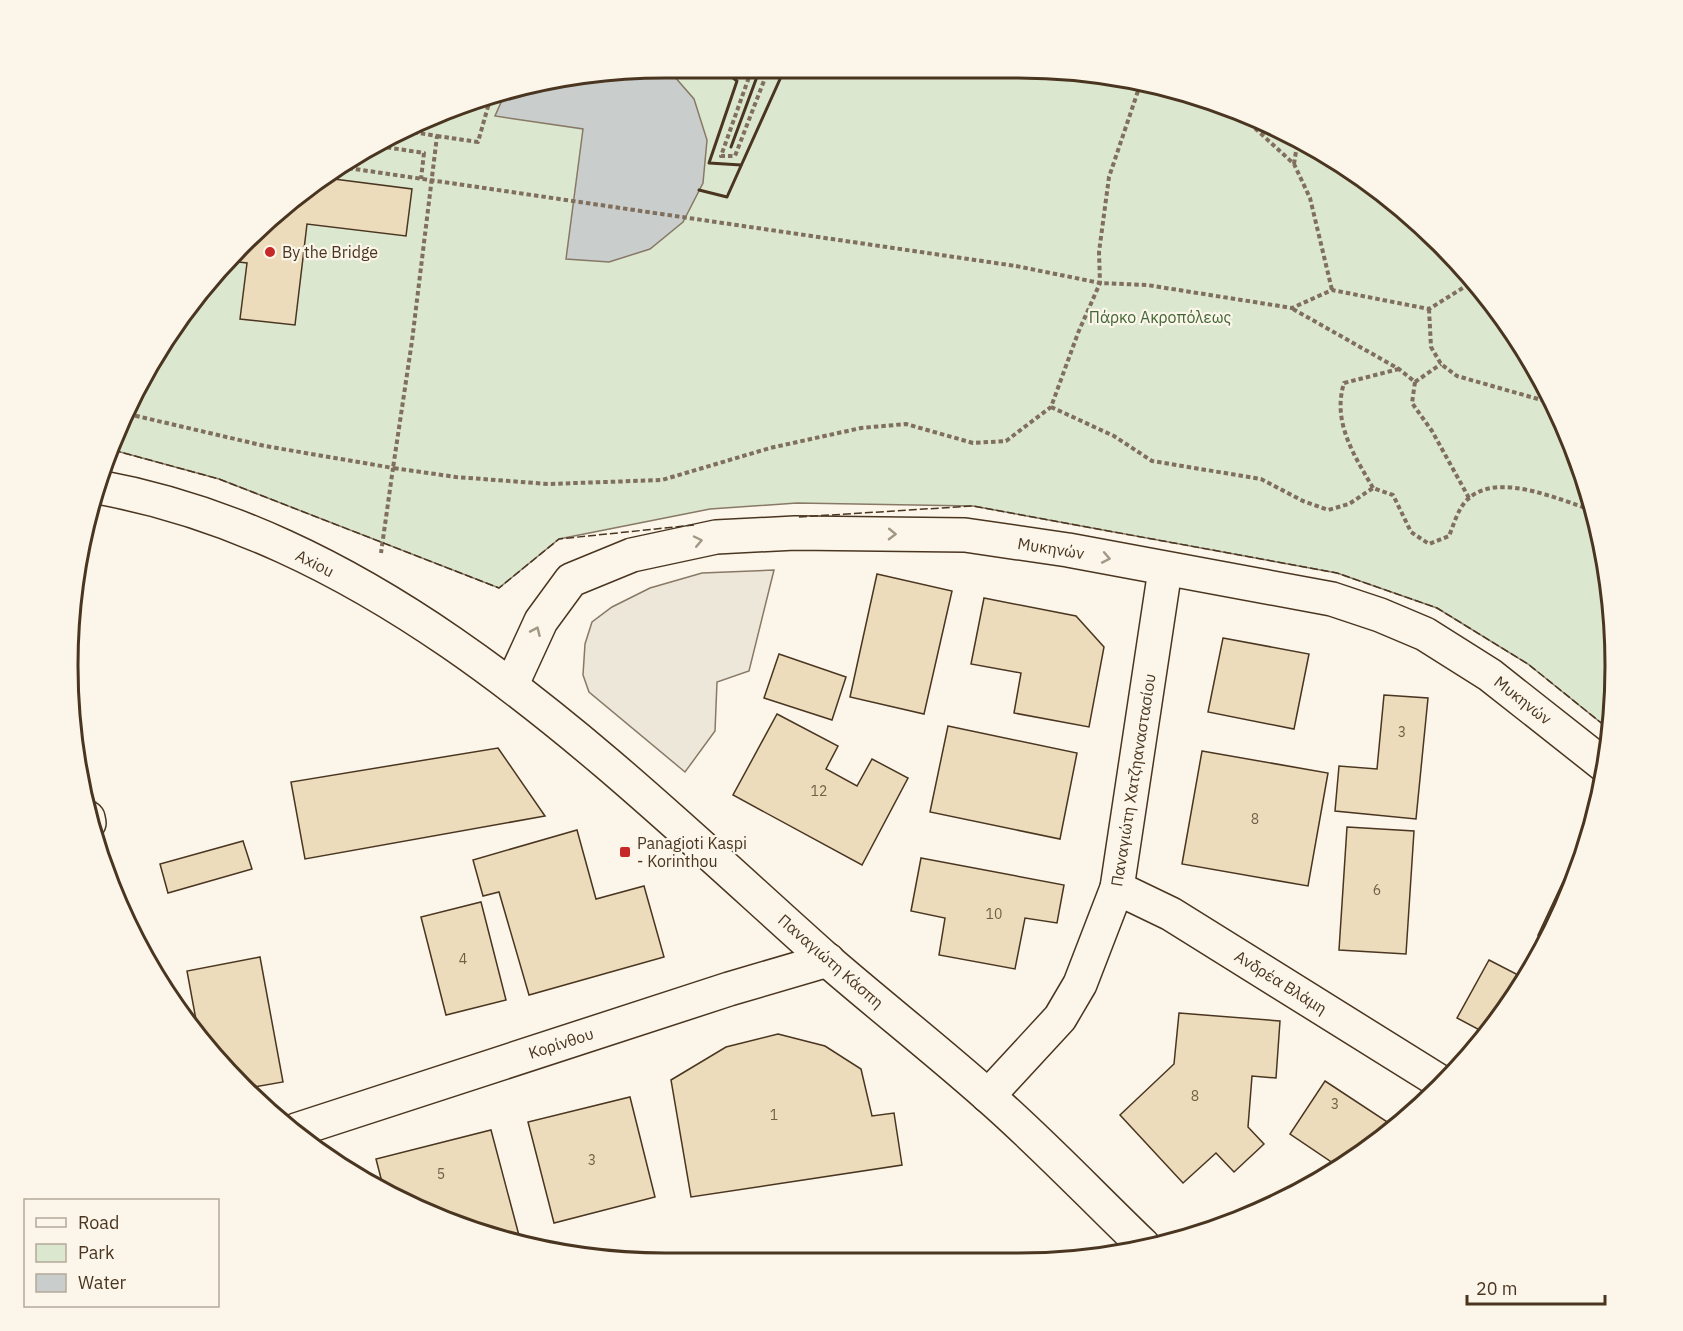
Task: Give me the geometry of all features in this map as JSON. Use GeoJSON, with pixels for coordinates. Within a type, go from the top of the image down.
{"type":"FeatureCollection","features":[{"type":"Feature","properties":{"kind":"street","name":"Axiou"},"geometry":{"type":"LineString","coordinates":[[105,489],[188,509],[249,531],[376,595],[512,684]]}},
{"type":"Feature","properties":{"kind":"street","name":"Μυκηνών"},"geometry":{"type":"LineString","coordinates":[[512,684],[540,621],[571,580],[632,555],[716,537],[795,533],[965,535],[1068,550],[1332,599],[1425,634],[1490,675],[1597,760]]}},
{"type":"Feature","properties":{"kind":"street","name":"Παναγιώτη Χατζηαναστασίου"},"geometry":{"type":"LineString","coordinates":[[988,1096],[1060,1018],[1080,984],[1117,888],[1166,570]]}},
{"type":"Feature","properties":{"kind":"street","name":"Παναγιώτη Κάσπη"},"geometry":{"type":"LineString","coordinates":[[512,684],[702,845],[828,960],[988,1096],[1138,1241]]}},
{"type":"Feature","properties":{"kind":"street","name":"Ανδρέα Βλάμη"},"geometry":{"type":"LineString","coordinates":[[1117,888],[1172,914],[1435,1079]]}},
{"type":"Feature","properties":{"kind":"street","name":"Κορίνθου"},"geometry":{"type":"LineString","coordinates":[[303,1128],[729,989],[828,960]]}},
{"type":"Feature","properties":{"kind":"path"},"geometry":{"type":"LineString","coordinates":[[749,78],[721,156],[735,156],[765,78]]}},
{"type":"Feature","properties":{"kind":"path"},"geometry":{"type":"LineString","coordinates":[[135,416],[266,446],[393,468],[456,477],[548,484],[662,480],[771,448],[861,428],[906,424],[973,443],[1006,441],[1051,407],[1078,333],[1100,283],[1099,252],[1109,177],[1138,91]]}},
{"type":"Feature","properties":{"kind":"path"},"geometry":{"type":"LineString","coordinates":[[418,134],[478,142],[488,106]]}},
{"type":"Feature","properties":{"kind":"path"},"geometry":{"type":"LineString","coordinates":[[1257,130],[1294,164],[1310,198],[1332,290]]}},
{"type":"Feature","properties":{"kind":"path"},"geometry":{"type":"LineString","coordinates":[[376,595],[412,341],[437,136]]}},
{"type":"Feature","properties":{"kind":"path"},"geometry":{"type":"LineString","coordinates":[[390,148],[424,153],[421,179]]}},
{"type":"Feature","properties":{"kind":"path"},"geometry":{"type":"LineString","coordinates":[[1294,164],[1296,149]]}},
{"type":"Feature","properties":{"kind":"path"},"geometry":{"type":"LineString","coordinates":[[353,169],[1016,266],[1100,283],[1147,285],[1293,308],[1399,369],[1415,382]]}},
{"type":"Feature","properties":{"kind":"path"},"geometry":{"type":"LineString","coordinates":[[1293,308],[1332,290],[1429,309],[1466,286]]}},
{"type":"Feature","properties":{"kind":"path"},"geometry":{"type":"LineString","coordinates":[[1429,309],[1431,347],[1441,364],[1457,375],[1541,400]]}},
{"type":"Feature","properties":{"kind":"path"},"geometry":{"type":"LineString","coordinates":[[1441,364],[1415,382],[1412,403],[1432,431],[1469,498]]}},
{"type":"Feature","properties":{"kind":"path"},"geometry":{"type":"LineString","coordinates":[[1399,369],[1344,383],[1339,400],[1341,425],[1355,457],[1373,488],[1393,495],[1411,532],[1429,544],[1449,536],[1461,508],[1469,498],[1484,490],[1510,485],[1583,507]]}},
{"type":"Feature","properties":{"kind":"path"},"geometry":{"type":"LineString","coordinates":[[1051,407],[1114,436],[1152,460],[1261,479],[1303,501],[1328,510],[1349,504],[1373,488]]}},
{"type":"Feature","properties":{"kind":"green space","name":"Πάρκο Ακροπόλεως"},"geometry":{"type":"Polygon","coordinates":[[[1017,78],[1056,79],[1132,89],[1206,109],[1242,123],[1311,157],[1344,177],[1375,199],[1433,250],[1484,308],[1506,339],[1544,406],[1574,477],[1585,513],[1594,551],[1604,627],[1605,666],[1602,724],[1528,664],[1437,608],[1337,573],[973,506],[797,503],[710,509],[559,539],[499,588],[219,479],[119,452],[139,406],[177,339],[199,308],[250,250],[308,199],[372,157],[441,123],[477,109],[551,89],[627,79],[1017,78]]]}},
{"type":"Feature","properties":{"kind":"shaded area"},"geometry":{"type":"Polygon","coordinates":[[[774,570],[749,671],[717,682],[715,731],[685,772],[589,692],[583,675],[585,644],[592,622],[612,607],[650,588],[702,573],[774,570]]]}},
{"type":"Feature","properties":{"kind":"water"},"geometry":{"type":"Polygon","coordinates":[[[676,78],[694,99],[707,140],[703,183],[683,222],[650,249],[609,262],[566,259],[583,129],[495,116],[501,102],[551,89],[627,79],[676,78]]]}},
{"type":"Feature","properties":{"kind":"building","name":"By the Bridge"},"geometry":{"type":"Polygon","coordinates":[[[336,179],[412,189],[406,236],[307,224],[295,325],[240,319],[247,263],[239,262],[278,224],[336,179]]]}},
{"type":"Feature","properties":{"kind":"building"},"geometry":{"type":"Polygon","coordinates":[[[877,574],[952,591],[924,714],[850,697],[877,574]]]}},
{"type":"Feature","properties":{"kind":"building"},"geometry":{"type":"Polygon","coordinates":[[[984,598],[1076,616],[1104,647],[1089,727],[1014,713],[1021,673],[971,664],[984,598]]]}},
{"type":"Feature","properties":{"kind":"building"},"geometry":{"type":"Polygon","coordinates":[[[1223,638],[1309,654],[1294,729],[1208,712],[1223,638]]]}},
{"type":"Feature","properties":{"kind":"building"},"geometry":{"type":"Polygon","coordinates":[[[779,654],[846,677],[832,720],[764,698],[779,654]]]}},
{"type":"Feature","properties":{"kind":"building"},"geometry":{"type":"Polygon","coordinates":[[[1384,695],[1428,698],[1416,819],[1335,811],[1339,766],[1377,769],[1384,695]]]}},
{"type":"Feature","properties":{"kind":"building"},"geometry":{"type":"Polygon","coordinates":[[[777,714],[838,746],[826,769],[857,786],[872,759],[908,778],[862,865],[733,795],[777,714]]]}},
{"type":"Feature","properties":{"kind":"building"},"geometry":{"type":"Polygon","coordinates":[[[948,726],[1077,753],[1060,839],[930,812],[948,726]]]}},
{"type":"Feature","properties":{"kind":"building"},"geometry":{"type":"Polygon","coordinates":[[[498,748],[545,816],[305,859],[291,782],[498,748]]]}},
{"type":"Feature","properties":{"kind":"building"},"geometry":{"type":"Polygon","coordinates":[[[1202,751],[1328,773],[1308,886],[1182,864],[1202,751]]]}},
{"type":"Feature","properties":{"kind":"building"},"geometry":{"type":"Polygon","coordinates":[[[1347,827],[1414,831],[1406,954],[1339,950],[1347,827]]]}},
{"type":"Feature","properties":{"kind":"building"},"geometry":{"type":"Polygon","coordinates":[[[577,830],[596,899],[644,886],[664,957],[529,995],[499,892],[483,896],[473,860],[577,830]]]}},
{"type":"Feature","properties":{"kind":"building"},"geometry":{"type":"Polygon","coordinates":[[[243,841],[252,869],[168,893],[160,864],[243,841]]]}},
{"type":"Feature","properties":{"kind":"building"},"geometry":{"type":"Polygon","coordinates":[[[921,858],[1064,885],[1057,923],[1025,918],[1015,969],[939,955],[945,918],[911,911],[921,858]]]}},
{"type":"Feature","properties":{"kind":"building"},"geometry":{"type":"Polygon","coordinates":[[[1564,878],[1544,925],[1538,935],[1564,878]]]}},
{"type":"Feature","properties":{"kind":"building"},"geometry":{"type":"Polygon","coordinates":[[[481,902],[506,1000],[446,1015],[421,917],[481,902]]]}},
{"type":"Feature","properties":{"kind":"building"},"geometry":{"type":"Polygon","coordinates":[[[260,957],[283,1082],[256,1087],[224,1053],[196,1018],[187,971],[260,957]]]}},
{"type":"Feature","properties":{"kind":"building"},"geometry":{"type":"Polygon","coordinates":[[[1489,960],[1517,974],[1479,1030],[1457,1018],[1489,960]]]}},
{"type":"Feature","properties":{"kind":"building"},"geometry":{"type":"Polygon","coordinates":[[[1179,1013],[1280,1021],[1276,1078],[1252,1076],[1248,1127],[1264,1144],[1234,1172],[1216,1153],[1183,1183],[1120,1115],[1174,1064],[1179,1013]]]}},
{"type":"Feature","properties":{"kind":"building"},"geometry":{"type":"Polygon","coordinates":[[[778,1034],[825,1046],[861,1069],[872,1116],[894,1113],[902,1165],[691,1197],[671,1080],[726,1047],[778,1034]]]}},
{"type":"Feature","properties":{"kind":"building"},"geometry":{"type":"Polygon","coordinates":[[[1325,1081],[1387,1122],[1331,1162],[1290,1134],[1325,1081]]]}},
{"type":"Feature","properties":{"kind":"building"},"geometry":{"type":"Polygon","coordinates":[[[630,1097],[655,1197],[554,1223],[528,1122],[630,1097]]]}},
{"type":"Feature","properties":{"kind":"building"},"geometry":{"type":"Polygon","coordinates":[[[491,1130],[519,1234],[477,1222],[406,1192],[381,1179],[376,1159],[491,1130]]]}},
{"type":"Feature","properties":{"kind":"fence"},"geometry":{"type":"LineString","coordinates":[[119,452],[219,479],[499,588],[559,539],[694,525]]}},
{"type":"Feature","properties":{"kind":"fence"},"geometry":{"type":"LineString","coordinates":[[799,517],[973,506],[1337,573],[1437,608],[1528,664],[1602,724]]}},
{"type":"Feature","properties":{"kind":"wall"},"geometry":{"type":"LineString","coordinates":[[733,78],[737,81],[709,163],[741,165]]}},
{"type":"Feature","properties":{"kind":"wall"},"geometry":{"type":"LineString","coordinates":[[731,147],[757,78]]}},
{"type":"Feature","properties":{"kind":"wall"},"geometry":{"type":"LineString","coordinates":[[699,190],[727,197],[781,78]]}},
{"type":"Feature","properties":{"kind":"place","name":"By the Bridge"},"geometry":{"type":"Point","coordinates":[270,252]}},
{"type":"Feature","properties":{"kind":"place","name":"Panagioti Kaspi - Korinthou"},"geometry":{"type":"Point","coordinates":[625,852]}}]}
